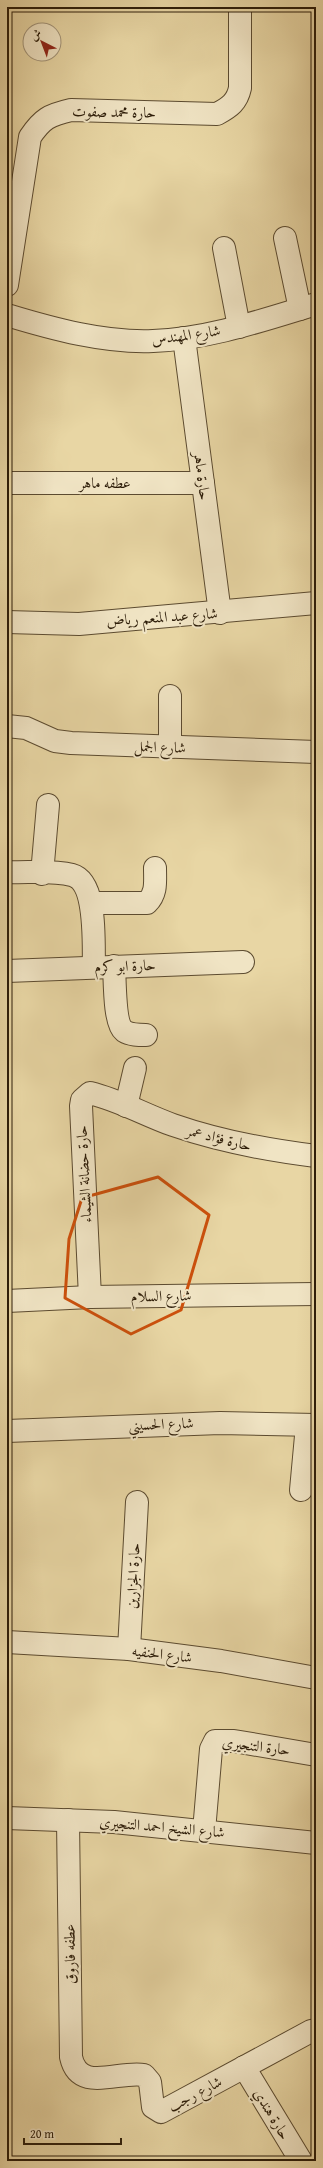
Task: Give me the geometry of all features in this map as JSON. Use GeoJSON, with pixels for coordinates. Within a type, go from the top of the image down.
{"type":"FeatureCollection","features":[{"type":"Feature","properties":{"kind":"street","name":"حارة محمد صفوت"},"geometry":{"type":"LineString","coordinates":[[7,285],[9,246],[30,138],[39,124],[52,114],[71,110],[217,114],[230,107],[238,98],[240,88],[240,7]]}},
{"type":"Feature","properties":{"kind":"street"},"geometry":{"type":"LineString","coordinates":[[285,238],[308,307]]}},
{"type":"Feature","properties":{"kind":"street"},"geometry":{"type":"LineString","coordinates":[[224,248],[239,327]]}},
{"type":"Feature","properties":{"kind":"street","name":"شارع المهندس"},"geometry":{"type":"LineString","coordinates":[[7,315],[46,327],[110,338],[152,341],[184,338],[239,327],[308,307]]}},
{"type":"Feature","properties":{"kind":"street","name":"حارة ماهر"},"geometry":{"type":"LineString","coordinates":[[184,338],[220,613]]}},
{"type":"Feature","properties":{"kind":"street","name":"عطفه ماهر"},"geometry":{"type":"LineString","coordinates":[[7,482],[203,483]]}},
{"type":"Feature","properties":{"kind":"street","name":"شارع عبد المنعم رياض"},"geometry":{"type":"LineString","coordinates":[[7,622],[79,624],[220,613],[316,603]]}},
{"type":"Feature","properties":{"kind":"street"},"geometry":{"type":"LineString","coordinates":[[170,696],[170,747]]}},
{"type":"Feature","properties":{"kind":"street","name":"شارع الجمل"},"geometry":{"type":"LineString","coordinates":[[7,726],[26,728],[55,741],[72,743],[316,752]]}},
{"type":"Feature","properties":{"kind":"street"},"geometry":{"type":"LineString","coordinates":[[42,874],[48,805]]}},
{"type":"Feature","properties":{"kind":"street"},"geometry":{"type":"LineString","coordinates":[[91,903],[147,903],[153,898],[155,889],[155,868]]}},
{"type":"Feature","properties":{"kind":"street"},"geometry":{"type":"LineString","coordinates":[[7,872],[74,876],[83,882],[91,903],[104,967],[119,1023],[124,1031],[135,1035],[146,1035]]}},
{"type":"Feature","properties":{"kind":"street","name":"حارة ابو كرم"},"geometry":{"type":"LineString","coordinates":[[7,971],[243,962]]}},
{"type":"Feature","properties":{"kind":"street"},"geometry":{"type":"LineString","coordinates":[[126,1106],[135,1068]]}},
{"type":"Feature","properties":{"kind":"street","name":"حارة حضانة الشيماء"},"geometry":{"type":"LineString","coordinates":[[90,1297],[81,1106],[82,1100],[90,1093],[126,1106]]}},
{"type":"Feature","properties":{"kind":"street","name":"حارة فؤاد عمر"},"geometry":{"type":"LineString","coordinates":[[126,1106],[170,1124],[197,1132],[269,1150],[316,1156]]}},
{"type":"Feature","properties":{"kind":"street","name":"شارع السلام"},"geometry":{"type":"LineString","coordinates":[[7,1301],[90,1297],[316,1294]]}},
{"type":"Feature","properties":{"kind":"street","name":"شارع الحسيني"},"geometry":{"type":"LineString","coordinates":[[7,1431],[149,1424],[220,1423],[311,1425]]}},
{"type":"Feature","properties":{"kind":"street"},"geometry":{"type":"LineString","coordinates":[[301,1490],[311,1425]]}},
{"type":"Feature","properties":{"kind":"street","name":"حارة الجزارين"},"geometry":{"type":"LineString","coordinates":[[129,1649],[137,1502]]}},
{"type":"Feature","properties":{"kind":"street","name":"شارع الحنفيه"},"geometry":{"type":"LineString","coordinates":[[7,1642],[129,1649],[315,1672]]}},
{"type":"Feature","properties":{"kind":"street","name":"حارة التنجيري"},"geometry":{"type":"LineString","coordinates":[[204,1831],[211,1749],[215,1741],[234,1740],[316,1755]]}},
{"type":"Feature","properties":{"kind":"street","name":"شارع الشيخ احمد التنجيري"},"geometry":{"type":"LineString","coordinates":[[7,1818],[68,1820],[204,1831],[316,1843]]}},
{"type":"Feature","properties":{"kind":"street","name":"عطفه فاروق"},"geometry":{"type":"LineString","coordinates":[[68,1820],[72,2057],[73,2067],[80,2075],[90,2078]]}},
{"type":"Feature","properties":{"kind":"street","name":"شارع رجب"},"geometry":{"type":"LineString","coordinates":[[90,2078],[144,2075],[150,2082],[153,2107],[161,2112],[311,2031],[316,2030]]}},
{"type":"Feature","properties":{"kind":"street","name":"حارة هندي"},"geometry":{"type":"LineString","coordinates":[[244,2067],[301,2161]]}},
{"type":"Feature","properties":{"kind":"highlighted area"},"geometry":{"type":"Polygon","coordinates":[[[158,1177],[209,1215],[181,1310],[131,1334],[65,1298],[69,1239],[82,1198],[158,1177]]]}}]}
